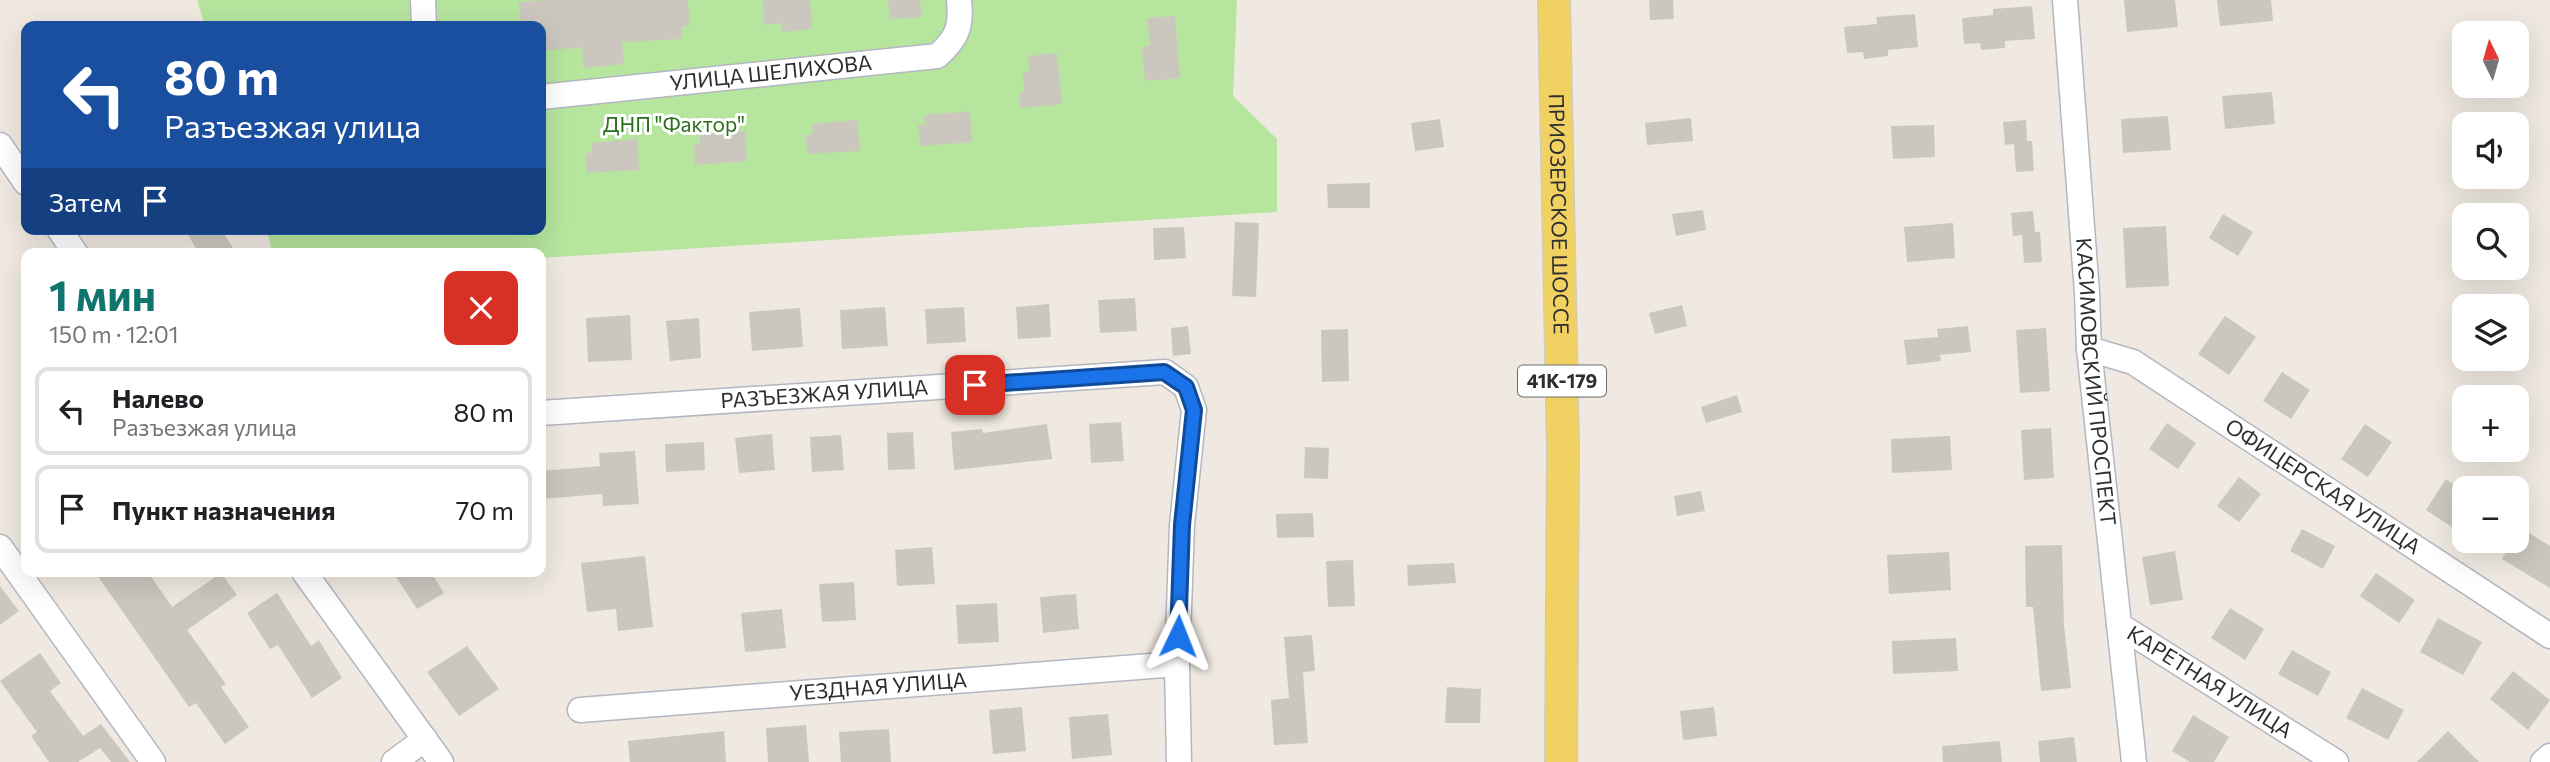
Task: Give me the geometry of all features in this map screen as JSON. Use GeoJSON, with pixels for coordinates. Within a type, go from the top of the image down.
{"type":"FeatureCollection","features":[{"type":"Feature","properties":{"kind":"main road","name":"ПРИОЗЕРСКОЕ ШОССЕ"},"geometry":{"type":"LineString","coordinates":[[1553,0],[1563,449],[1561,762]]}},
{"type":"Feature","properties":{"kind":"street"},"geometry":{"type":"LineString","coordinates":[[423,0],[424,21]]}},
{"type":"Feature","properties":{"kind":"street","name":"УЛИЦА ШЕЛИХОВА"},"geometry":{"type":"LineString","coordinates":[[546,96],[937,56],[953,43],[961,16],[960,0]]}},
{"type":"Feature","properties":{"kind":"street","name":"КАСИМОВСКИЙ ПРОСПЕКТ"},"geometry":{"type":"LineString","coordinates":[[2065,0],[2089,349],[2134,762]]}},
{"type":"Feature","properties":{"kind":"street"},"geometry":{"type":"LineString","coordinates":[[0,145],[21,176]]}},
{"type":"Feature","properties":{"kind":"street","name":"ОФИЦЕРСКАЯ УЛИЦА"},"geometry":{"type":"LineString","coordinates":[[2089,349],[2133,362],[2550,636]]}},
{"type":"Feature","properties":{"kind":"street","name":"РАЗЪЕЗЖАЯ УЛИЦА"},"geometry":{"type":"LineString","coordinates":[[546,413],[1164,372],[1186,387],[1194,410],[1182,525],[1177,664]]}},
{"type":"Feature","properties":{"kind":"street"},"geometry":{"type":"LineString","coordinates":[[0,547],[21,577]]}},
{"type":"Feature","properties":{"kind":"street"},"geometry":{"type":"LineString","coordinates":[[21,577],[153,762]]}},
{"type":"Feature","properties":{"kind":"street"},"geometry":{"type":"LineString","coordinates":[[308,577],[441,762]]}},
{"type":"Feature","properties":{"kind":"street","name":"КАРЕТНАЯ УЛИЦА"},"geometry":{"type":"LineString","coordinates":[[2119,625],[2336,762]]}},
{"type":"Feature","properties":{"kind":"street"},"geometry":{"type":"LineString","coordinates":[[1177,664],[1179,762]]}},
{"type":"Feature","properties":{"kind":"street","name":"УЕЗДНАЯ УЛИЦА"},"geometry":{"type":"LineString","coordinates":[[580,710],[1177,664]]}},
{"type":"Feature","properties":{"kind":"street"},"geometry":{"type":"LineString","coordinates":[[394,762],[425,739]]}},
{"type":"Feature","properties":{"kind":"street"},"geometry":{"type":"LineString","coordinates":[[2543,762],[2550,756]]}},
{"type":"Feature","properties":{"kind":"green space","name":"ДНП \"Фактор\""},"geometry":{"type":"Polygon","coordinates":[[[197,0],[1237,0],[1233,96],[1277,139],[1277,212],[546,258],[546,248],[271,248],[268,235],[546,235],[546,21],[203,21],[197,0]]]}},
{"type":"Feature","properties":{"kind":"building"},"geometry":{"type":"Polygon","coordinates":[[[688,0],[690,26],[681,27],[682,39],[622,42],[624,64],[584,68],[582,47],[546,51],[546,21],[520,21],[519,2],[688,0]]]}},
{"type":"Feature","properties":{"kind":"building"},"geometry":{"type":"Polygon","coordinates":[[[763,0],[810,0],[812,29],[782,32],[781,23],[764,25],[763,0]]]}},
{"type":"Feature","properties":{"kind":"building"},"geometry":{"type":"Polygon","coordinates":[[[888,0],[920,0],[922,17],[890,19],[888,0]]]}},
{"type":"Feature","properties":{"kind":"building"},"geometry":{"type":"Polygon","coordinates":[[[1649,0],[1673,0],[1674,19],[1650,20],[1649,0]]]}},
{"type":"Feature","properties":{"kind":"building"},"geometry":{"type":"Polygon","coordinates":[[[2124,0],[2175,0],[2178,27],[2127,32],[2124,0]]]}},
{"type":"Feature","properties":{"kind":"building"},"geometry":{"type":"Polygon","coordinates":[[[2217,0],[2271,0],[2273,21],[2220,26],[2217,0]]]}},
{"type":"Feature","properties":{"kind":"building"},"geometry":{"type":"Polygon","coordinates":[[[2032,6],[2035,39],[2005,41],[2005,48],[1981,50],[1980,43],[1964,44],[1962,18],[1993,15],[1993,9],[2032,6]]]}},
{"type":"Feature","properties":{"kind":"building"},"geometry":{"type":"Polygon","coordinates":[[[1915,14],[1918,47],[1888,50],[1888,56],[1864,59],[1863,52],[1847,53],[1844,27],[1877,24],[1876,17],[1915,14]]]}},
{"type":"Feature","properties":{"kind":"building"},"geometry":{"type":"Polygon","coordinates":[[[1175,16],[1180,78],[1145,81],[1142,47],[1150,46],[1147,18],[1175,16]]]}},
{"type":"Feature","properties":{"kind":"building"},"geometry":{"type":"Polygon","coordinates":[[[1057,53],[1062,104],[1020,108],[1019,93],[1024,92],[1023,72],[1030,71],[1028,56],[1057,53]]]}},
{"type":"Feature","properties":{"kind":"building"},"geometry":{"type":"Polygon","coordinates":[[[2272,92],[2275,124],[2225,129],[2222,96],[2272,92]]]}},
{"type":"Feature","properties":{"kind":"building"},"geometry":{"type":"Polygon","coordinates":[[[970,111],[972,142],[920,146],[918,125],[925,125],[924,115],[970,111]]]}},
{"type":"Feature","properties":{"kind":"building"},"geometry":{"type":"Polygon","coordinates":[[[2168,116],[2171,150],[2123,153],[2121,119],[2168,116]]]}},
{"type":"Feature","properties":{"kind":"building"},"geometry":{"type":"Polygon","coordinates":[[[1691,118],[1693,141],[1647,145],[1645,123],[1691,118]]]}},
{"type":"Feature","properties":{"kind":"building"},"geometry":{"type":"Polygon","coordinates":[[[1440,119],[1444,147],[1415,151],[1411,123],[1440,119]]]}},
{"type":"Feature","properties":{"kind":"building"},"geometry":{"type":"Polygon","coordinates":[[[857,120],[860,151],[807,154],[806,135],[813,134],[812,124],[857,120]]]}},
{"type":"Feature","properties":{"kind":"building"},"geometry":{"type":"Polygon","coordinates":[[[2026,120],[2027,141],[2032,141],[2034,171],[2016,172],[2014,144],[2005,145],[2003,122],[2026,120]]]}},
{"type":"Feature","properties":{"kind":"building"},"geometry":{"type":"Polygon","coordinates":[[[1934,125],[1935,157],[1893,159],[1891,126],[1934,125]]]}},
{"type":"Feature","properties":{"kind":"building"},"geometry":{"type":"Polygon","coordinates":[[[745,131],[747,161],[695,165],[694,145],[700,144],[700,135],[745,131]]]}},
{"type":"Feature","properties":{"kind":"building"},"geometry":{"type":"Polygon","coordinates":[[[637,139],[639,170],[587,173],[586,153],[592,153],[592,143],[637,139]]]}},
{"type":"Feature","properties":{"kind":"building"},"geometry":{"type":"Polygon","coordinates":[[[1370,183],[1370,208],[1328,208],[1327,184],[1370,183]]]}},
{"type":"Feature","properties":{"kind":"building"},"geometry":{"type":"Polygon","coordinates":[[[1703,210],[1706,230],[1676,236],[1672,214],[1703,210]]]}},
{"type":"Feature","properties":{"kind":"building"},"geometry":{"type":"Polygon","coordinates":[[[2033,211],[2035,232],[2040,232],[2042,262],[2024,263],[2022,235],[2013,236],[2011,213],[2033,211]]]}},
{"type":"Feature","properties":{"kind":"building"},"geometry":{"type":"Polygon","coordinates":[[[2223,214],[2253,232],[2238,256],[2209,238],[2223,214]]]}},
{"type":"Feature","properties":{"kind":"building"},"geometry":{"type":"Polygon","coordinates":[[[1235,222],[1259,223],[1256,297],[1232,296],[1235,222]]]}},
{"type":"Feature","properties":{"kind":"building"},"geometry":{"type":"Polygon","coordinates":[[[1953,223],[1955,258],[1907,262],[1904,227],[1953,223]]]}},
{"type":"Feature","properties":{"kind":"building"},"geometry":{"type":"Polygon","coordinates":[[[2166,226],[2169,286],[2126,288],[2123,228],[2166,226]]]}},
{"type":"Feature","properties":{"kind":"building"},"geometry":{"type":"Polygon","coordinates":[[[1184,227],[1186,258],[1154,260],[1153,228],[1184,227]]]}},
{"type":"Feature","properties":{"kind":"building"},"geometry":{"type":"Polygon","coordinates":[[[188,235],[225,235],[233,248],[196,248],[188,235]]]}},
{"type":"Feature","properties":{"kind":"building"},"geometry":{"type":"Polygon","coordinates":[[[1135,298],[1137,331],[1100,333],[1098,300],[1135,298]]]}},
{"type":"Feature","properties":{"kind":"building"},"geometry":{"type":"Polygon","coordinates":[[[1049,304],[1051,337],[1018,339],[1016,307],[1049,304]]]}},
{"type":"Feature","properties":{"kind":"building"},"geometry":{"type":"Polygon","coordinates":[[[1682,305],[1687,326],[1655,334],[1649,313],[1682,305]]]}},
{"type":"Feature","properties":{"kind":"building"},"geometry":{"type":"Polygon","coordinates":[[[885,307],[888,346],[842,349],[840,310],[885,307]]]}},
{"type":"Feature","properties":{"kind":"building"},"geometry":{"type":"Polygon","coordinates":[[[964,307],[966,342],[927,344],[925,309],[964,307]]]}},
{"type":"Feature","properties":{"kind":"building"},"geometry":{"type":"Polygon","coordinates":[[[800,308],[803,347],[752,351],[749,312],[800,308]]]}},
{"type":"Feature","properties":{"kind":"building"},"geometry":{"type":"Polygon","coordinates":[[[630,315],[632,360],[588,362],[586,318],[630,315]]]}},
{"type":"Feature","properties":{"kind":"building"},"geometry":{"type":"Polygon","coordinates":[[[2225,316],[2256,337],[2229,375],[2198,354],[2225,316]]]}},
{"type":"Feature","properties":{"kind":"building"},"geometry":{"type":"Polygon","coordinates":[[[699,318],[701,358],[670,361],[666,321],[699,318]]]}},
{"type":"Feature","properties":{"kind":"building"},"geometry":{"type":"Polygon","coordinates":[[[1188,326],[1191,354],[1173,356],[1171,328],[1188,326]]]}},
{"type":"Feature","properties":{"kind":"building"},"geometry":{"type":"Polygon","coordinates":[[[1968,326],[1971,352],[1940,355],[1941,361],[1907,365],[1904,340],[1938,337],[1937,329],[1968,326]]]}},
{"type":"Feature","properties":{"kind":"building"},"geometry":{"type":"Polygon","coordinates":[[[2046,328],[2050,391],[2020,393],[2016,330],[2046,328]]]}},
{"type":"Feature","properties":{"kind":"building"},"geometry":{"type":"Polygon","coordinates":[[[1348,329],[1349,381],[1322,382],[1321,330],[1348,329]]]}},
{"type":"Feature","properties":{"kind":"building"},"geometry":{"type":"Polygon","coordinates":[[[2282,372],[2310,390],[2291,419],[2263,401],[2282,372]]]}},
{"type":"Feature","properties":{"kind":"building"},"geometry":{"type":"Polygon","coordinates":[[[1737,395],[1742,412],[1706,423],[1701,407],[1737,395]]]}},
{"type":"Feature","properties":{"kind":"building"},"geometry":{"type":"Polygon","coordinates":[[[1121,422],[1124,461],[1091,463],[1089,424],[1121,422]]]}},
{"type":"Feature","properties":{"kind":"building"},"geometry":{"type":"Polygon","coordinates":[[[2167,423],[2196,443],[2178,469],[2149,449],[2167,423]]]}},
{"type":"Feature","properties":{"kind":"building"},"geometry":{"type":"Polygon","coordinates":[[[1047,424],[1052,459],[954,470],[951,432],[982,429],[983,433],[1047,424]]]}},
{"type":"Feature","properties":{"kind":"building"},"geometry":{"type":"Polygon","coordinates":[[[2365,424],[2392,442],[2368,477],[2341,459],[2365,424]]]}},
{"type":"Feature","properties":{"kind":"building"},"geometry":{"type":"Polygon","coordinates":[[[2051,428],[2054,478],[2024,480],[2021,430],[2051,428]]]}},
{"type":"Feature","properties":{"kind":"building"},"geometry":{"type":"Polygon","coordinates":[[[913,432],[915,469],[888,470],[887,433],[913,432]]]}},
{"type":"Feature","properties":{"kind":"building"},"geometry":{"type":"Polygon","coordinates":[[[772,434],[775,470],[739,473],[735,438],[772,434]]]}},
{"type":"Feature","properties":{"kind":"building"},"geometry":{"type":"Polygon","coordinates":[[[841,435],[844,470],[812,472],[810,437],[841,435]]]}},
{"type":"Feature","properties":{"kind":"building"},"geometry":{"type":"Polygon","coordinates":[[[1950,436],[1952,470],[1892,473],[1891,439],[1950,436]]]}},
{"type":"Feature","properties":{"kind":"building"},"geometry":{"type":"Polygon","coordinates":[[[704,442],[705,470],[666,472],[665,444],[704,442]]]}},
{"type":"Feature","properties":{"kind":"building"},"geometry":{"type":"Polygon","coordinates":[[[1305,447],[1329,448],[1328,479],[1304,478],[1305,447]]]}},
{"type":"Feature","properties":{"kind":"building"},"geometry":{"type":"Polygon","coordinates":[[[635,451],[639,504],[603,506],[602,494],[546,499],[546,471],[600,466],[599,453],[635,451]]]}},
{"type":"Feature","properties":{"kind":"building"},"geometry":{"type":"Polygon","coordinates":[[[2239,477],[2261,494],[2239,522],[2217,506],[2239,477]]]}},
{"type":"Feature","properties":{"kind":"building"},"geometry":{"type":"Polygon","coordinates":[[[2446,479],[2452,483],[2452,527],[2426,510],[2446,479]]]}},
{"type":"Feature","properties":{"kind":"building"},"geometry":{"type":"Polygon","coordinates":[[[1701,491],[1705,511],[1677,516],[1674,496],[1701,491]]]}},
{"type":"Feature","properties":{"kind":"building"},"geometry":{"type":"Polygon","coordinates":[[[1313,513],[1314,537],[1277,538],[1276,514],[1313,513]]]}},
{"type":"Feature","properties":{"kind":"building"},"geometry":{"type":"Polygon","coordinates":[[[2302,529],[2335,546],[2323,569],[2290,551],[2302,529]]]}},
{"type":"Feature","properties":{"kind":"building"},"geometry":{"type":"Polygon","coordinates":[[[2529,533],[2550,546],[2550,588],[2502,559],[2506,553],[2529,553],[2529,533]]]}},
{"type":"Feature","properties":{"kind":"building"},"geometry":{"type":"Polygon","coordinates":[[[2062,545],[2064,626],[2071,688],[2041,691],[2033,607],[2026,607],[2025,546],[2062,545]]]}},
{"type":"Feature","properties":{"kind":"building"},"geometry":{"type":"Polygon","coordinates":[[[932,547],[935,584],[897,586],[895,550],[932,547]]]}},
{"type":"Feature","properties":{"kind":"building"},"geometry":{"type":"Polygon","coordinates":[[[2175,551],[2183,600],[2150,605],[2142,557],[2175,551]]]}},
{"type":"Feature","properties":{"kind":"building"},"geometry":{"type":"Polygon","coordinates":[[[1949,552],[1951,590],[1889,594],[1887,555],[1949,552]]]}},
{"type":"Feature","properties":{"kind":"building"},"geometry":{"type":"Polygon","coordinates":[[[645,556],[653,627],[618,631],[616,609],[587,612],[581,563],[645,556]]]}},
{"type":"Feature","properties":{"kind":"building"},"geometry":{"type":"Polygon","coordinates":[[[1353,560],[1355,606],[1328,607],[1326,561],[1353,560]]]}},
{"type":"Feature","properties":{"kind":"building"},"geometry":{"type":"Polygon","coordinates":[[[1454,563],[1456,583],[1408,586],[1407,565],[1454,563]]]}},
{"type":"Feature","properties":{"kind":"building"},"geometry":{"type":"Polygon","coordinates":[[[2376,573],[2415,600],[2399,623],[2360,596],[2376,573]]]}},
{"type":"Feature","properties":{"kind":"building"},"geometry":{"type":"Polygon","coordinates":[[[98,577],[151,577],[172,607],[215,577],[224,577],[237,595],[187,630],[226,684],[221,687],[249,727],[225,744],[196,703],[189,707],[98,577]]]}},
{"type":"Feature","properties":{"kind":"building"},"geometry":{"type":"Polygon","coordinates":[[[396,577],[434,577],[444,593],[417,609],[396,577]]]}},
{"type":"Feature","properties":{"kind":"building"},"geometry":{"type":"Polygon","coordinates":[[[854,582],[856,620],[822,622],[819,584],[854,582]]]}},
{"type":"Feature","properties":{"kind":"building"},"geometry":{"type":"Polygon","coordinates":[[[0,586],[19,611],[0,625],[0,586]]]}},
{"type":"Feature","properties":{"kind":"building"},"geometry":{"type":"Polygon","coordinates":[[[277,593],[311,646],[319,640],[342,678],[312,698],[278,645],[270,649],[247,613],[277,593]]]}},
{"type":"Feature","properties":{"kind":"building"},"geometry":{"type":"Polygon","coordinates":[[[1076,594],[1079,629],[1043,633],[1040,597],[1076,594]]]}},
{"type":"Feature","properties":{"kind":"building"},"geometry":{"type":"Polygon","coordinates":[[[997,603],[999,642],[958,644],[956,605],[997,603]]]}},
{"type":"Feature","properties":{"kind":"building"},"geometry":{"type":"Polygon","coordinates":[[[2230,608],[2264,629],[2245,660],[2211,638],[2230,608]]]}},
{"type":"Feature","properties":{"kind":"building"},"geometry":{"type":"Polygon","coordinates":[[[782,609],[786,648],[745,652],[741,613],[782,609]]]}},
{"type":"Feature","properties":{"kind":"building"},"geometry":{"type":"Polygon","coordinates":[[[2438,618],[2482,642],[2463,675],[2420,652],[2438,618]]]}},
{"type":"Feature","properties":{"kind":"building"},"geometry":{"type":"Polygon","coordinates":[[[1312,635],[1315,671],[1303,672],[1308,743],[1274,745],[1271,700],[1289,698],[1284,637],[1312,635]]]}},
{"type":"Feature","properties":{"kind":"building"},"geometry":{"type":"Polygon","coordinates":[[[1956,638],[1958,671],[1893,674],[1892,641],[1956,638]]]}},
{"type":"Feature","properties":{"kind":"building"},"geometry":{"type":"Polygon","coordinates":[[[467,646],[499,689],[459,716],[427,672],[467,646]]]}},
{"type":"Feature","properties":{"kind":"building"},"geometry":{"type":"Polygon","coordinates":[[[2292,650],[2331,672],[2318,696],[2278,674],[2292,650]]]}},
{"type":"Feature","properties":{"kind":"building"},"geometry":{"type":"Polygon","coordinates":[[[40,653],[61,683],[50,691],[83,736],[101,724],[130,762],[111,762],[100,748],[78,762],[49,762],[31,736],[37,732],[0,681],[40,653]]]}},
{"type":"Feature","properties":{"kind":"building"},"geometry":{"type":"Polygon","coordinates":[[[2513,671],[2550,700],[2528,730],[2490,699],[2513,671]]]}},
{"type":"Feature","properties":{"kind":"building"},"geometry":{"type":"Polygon","coordinates":[[[1447,687],[1481,689],[1480,723],[1445,723],[1447,687]]]}},
{"type":"Feature","properties":{"kind":"building"},"geometry":{"type":"Polygon","coordinates":[[[2362,688],[2404,710],[2388,740],[2346,718],[2362,688]]]}},
{"type":"Feature","properties":{"kind":"building"},"geometry":{"type":"Polygon","coordinates":[[[1022,707],[1026,751],[993,754],[989,710],[1022,707]]]}},
{"type":"Feature","properties":{"kind":"building"},"geometry":{"type":"Polygon","coordinates":[[[1714,707],[1717,736],[1683,740],[1680,711],[1714,707]]]}},
{"type":"Feature","properties":{"kind":"building"},"geometry":{"type":"Polygon","coordinates":[[[1108,714],[1112,755],[1072,759],[1069,717],[1108,714]]]}},
{"type":"Feature","properties":{"kind":"building"},"geometry":{"type":"Polygon","coordinates":[[[2193,715],[2229,737],[2214,762],[2190,762],[2172,751],[2193,715]]]}},
{"type":"Feature","properties":{"kind":"building"},"geometry":{"type":"Polygon","coordinates":[[[806,725],[809,762],[768,762],[766,728],[806,725]]]}},
{"type":"Feature","properties":{"kind":"building"},"geometry":{"type":"Polygon","coordinates":[[[889,729],[891,762],[841,762],[839,732],[889,729]]]}},
{"type":"Feature","properties":{"kind":"building"},"geometry":{"type":"Polygon","coordinates":[[[724,731],[726,762],[630,762],[628,741],[724,731]]]}},
{"type":"Feature","properties":{"kind":"building"},"geometry":{"type":"Polygon","coordinates":[[[2448,731],[2479,762],[2417,762],[2448,731]]]}},
{"type":"Feature","properties":{"kind":"building"},"geometry":{"type":"Polygon","coordinates":[[[2074,737],[2077,762],[2040,762],[2038,741],[2074,737]]]}},
{"type":"Feature","properties":{"kind":"building"},"geometry":{"type":"Polygon","coordinates":[[[2000,741],[2002,762],[1943,762],[1942,746],[2000,741]]]}},
{"type":"Feature","properties":{"kind":"route"},"geometry":{"type":"LineString","coordinates":[[975,385],[1164,372],[1186,387],[1194,410],[1182,525],[1178,636]]}}]}
